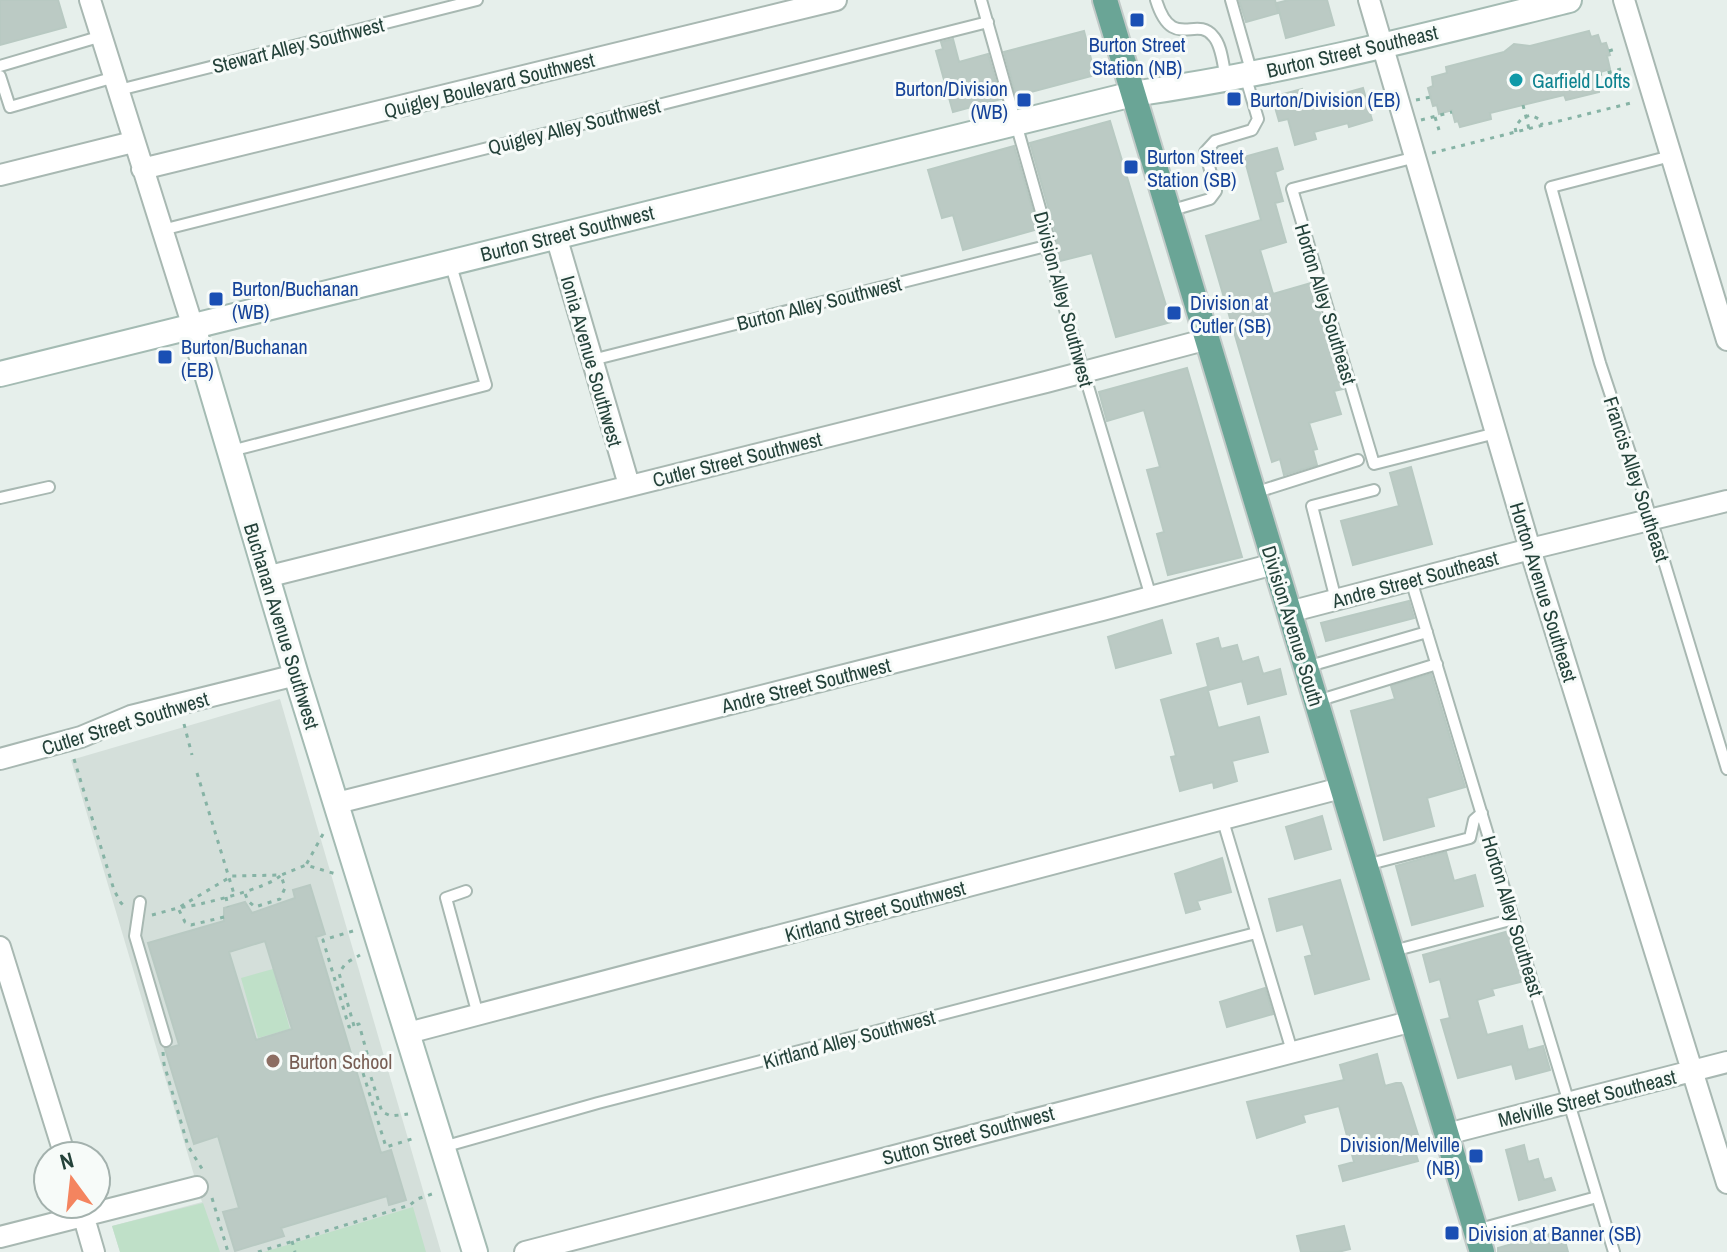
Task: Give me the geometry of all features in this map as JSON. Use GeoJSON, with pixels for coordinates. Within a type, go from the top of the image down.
{"type":"FeatureCollection","features":[{"type":"Feature","properties":{"kind":"main road","name":"Division Avenue South"},"geometry":{"type":"LineString","coordinates":[[1105,0],[1479,1241]]}},
{"type":"Feature","properties":{"kind":"main road","name":"Burton Street Southeast"},"geometry":{"type":"LineString","coordinates":[[1133,94],[1241,76],[1383,46],[1569,0]]}},
{"type":"Feature","properties":{"kind":"main road","name":"Burton Street Southwest"},"geometry":{"type":"LineString","coordinates":[[0,374],[1133,94]]}},
{"type":"Feature","properties":{"kind":"main road","name":"Buchanan Avenue Southwest"},"geometry":{"type":"LineString","coordinates":[[193,327],[266,577],[475,1252]]}},
{"type":"Feature","properties":{"kind":"street","name":"Buchanan Avenue Southwest"},"geometry":{"type":"LineString","coordinates":[[90,0],[193,327]]}},
{"type":"Feature","properties":{"kind":"street","name":"Quigley Boulevard Southwest"},"geometry":{"type":"LineString","coordinates":[[142,169],[836,0]]}},
{"type":"Feature","properties":{"kind":"street","name":"Horton Avenue Southeast"},"geometry":{"type":"LineString","coordinates":[[1369,0],[1424,155],[1496,433],[1530,549],[1727,1183]]}},
{"type":"Feature","properties":{"kind":"street"},"geometry":{"type":"LineString","coordinates":[[1624,0],[1727,340]]}},
{"type":"Feature","properties":{"kind":"street"},"geometry":{"type":"LineString","coordinates":[[0,175],[133,142]]}},
{"type":"Feature","properties":{"kind":"street","name":"Ionia Avenue Southwest"},"geometry":{"type":"LineString","coordinates":[[556,236],[629,485]]}},
{"type":"Feature","properties":{"kind":"street","name":"Cutler Street Southwest"},"geometry":{"type":"LineString","coordinates":[[266,577],[1208,339]]}},
{"type":"Feature","properties":{"kind":"street","name":"Andre Street Southeast"},"geometry":{"type":"LineString","coordinates":[[1289,612],[1727,501]]}},
{"type":"Feature","properties":{"kind":"street","name":"Andre Street Southwest"},"geometry":{"type":"LineString","coordinates":[[337,803],[1274,564]]}},
{"type":"Feature","properties":{"kind":"street","name":"Cutler Street Southwest"},"geometry":{"type":"LineString","coordinates":[[0,759],[81,737],[131,716],[296,675]]}},
{"type":"Feature","properties":{"kind":"street","name":"Kirtland Street Southwest"},"geometry":{"type":"LineString","coordinates":[[408,1033],[1341,788]]}},
{"type":"Feature","properties":{"kind":"street"},"geometry":{"type":"LineString","coordinates":[[0,947],[60,1140]]}},
{"type":"Feature","properties":{"kind":"street","name":"Sutton Street Southwest"},"geometry":{"type":"LineString","coordinates":[[525,1252],[1413,1021]]}},
{"type":"Feature","properties":{"kind":"street","name":"Melville Street Southeast"},"geometry":{"type":"LineString","coordinates":[[1447,1134],[1727,1062]]}},
{"type":"Feature","properties":{"kind":"street"},"geometry":{"type":"LineString","coordinates":[[112,1205],[205,1188]]}},
{"type":"Feature","properties":{"kind":"street"},"geometry":{"type":"LineString","coordinates":[[0,1237],[52,1220]]}},
{"type":"Feature","properties":{"kind":"street"},"geometry":{"type":"LineString","coordinates":[[85,1220],[94,1252]]}},
{"type":"Feature","properties":{"kind":"lane","name":"Stewart Alley Southwest"},"geometry":{"type":"LineString","coordinates":[[0,76],[10,107],[477,0]]}},
{"type":"Feature","properties":{"kind":"lane","name":"Division Alley Southwest"},"geometry":{"type":"LineString","coordinates":[[981,0],[1049,240],[1046,246],[1151,597]]}},
{"type":"Feature","properties":{"kind":"lane"},"geometry":{"type":"LineString","coordinates":[[1156,0],[1168,26],[1182,30],[1206,30],[1215,37],[1241,76],[1258,119],[1252,130],[1215,141],[1205,152],[1216,191],[1210,199],[1169,211]]}},
{"type":"Feature","properties":{"kind":"lane"},"geometry":{"type":"LineString","coordinates":[[1231,0],[1241,76]]}},
{"type":"Feature","properties":{"kind":"lane","name":"Quigley Alley Southwest"},"geometry":{"type":"LineString","coordinates":[[162,230],[988,22]]}},
{"type":"Feature","properties":{"kind":"lane"},"geometry":{"type":"LineString","coordinates":[[0,66],[102,36]]}},
{"type":"Feature","properties":{"kind":"lane","name":"Horton Alley Southeast"},"geometry":{"type":"LineString","coordinates":[[1424,155],[1292,189],[1374,464],[1496,433]]}},
{"type":"Feature","properties":{"kind":"lane","name":"Francis Alley Southeast"},"geometry":{"type":"LineString","coordinates":[[1671,156],[1551,187],[1600,363],[1727,769]]}},
{"type":"Feature","properties":{"kind":"lane","name":"Burton Alley Southwest"},"geometry":{"type":"LineString","coordinates":[[592,360],[1046,246]]}},
{"type":"Feature","properties":{"kind":"lane"},"geometry":{"type":"LineString","coordinates":[[229,451],[486,385],[450,262]]}},
{"type":"Feature","properties":{"kind":"lane"},"geometry":{"type":"LineString","coordinates":[[1253,494],[1358,460]]}},
{"type":"Feature","properties":{"kind":"lane"},"geometry":{"type":"LineString","coordinates":[[0,498],[49,487]]}},
{"type":"Feature","properties":{"kind":"lane"},"geometry":{"type":"LineString","coordinates":[[1336,600],[1312,506],[1374,490]]}},
{"type":"Feature","properties":{"kind":"lane","name":"Horton Alley Southeast"},"geometry":{"type":"LineString","coordinates":[[1411,580],[1614,1252]]}},
{"type":"Feature","properties":{"kind":"lane"},"geometry":{"type":"LineString","coordinates":[[1306,667],[1427,632]]}},
{"type":"Feature","properties":{"kind":"lane"},"geometry":{"type":"LineString","coordinates":[[1317,701],[1437,664]]}},
{"type":"Feature","properties":{"kind":"lane"},"geometry":{"type":"LineString","coordinates":[[1366,865],[1470,838],[1474,820],[1482,813]]}},
{"type":"Feature","properties":{"kind":"lane"},"geometry":{"type":"LineString","coordinates":[[1223,821],[1292,1051]]}},
{"type":"Feature","properties":{"kind":"lane"},"geometry":{"type":"LineString","coordinates":[[466,891],[446,898],[478,1015]]}},
{"type":"Feature","properties":{"kind":"lane"},"geometry":{"type":"LineString","coordinates":[[140,902],[135,936],[166,1041]]}},
{"type":"Feature","properties":{"kind":"lane"},"geometry":{"type":"LineString","coordinates":[[1393,951],[1514,919]]}},
{"type":"Feature","properties":{"kind":"lane","name":"Kirtland Alley Southwest"},"geometry":{"type":"LineString","coordinates":[[443,1147],[598,1103],[1256,933]]}},
{"type":"Feature","properties":{"kind":"lane"},"geometry":{"type":"LineString","coordinates":[[1479,1241],[1597,1197]]}},
{"type":"Feature","properties":{"kind":"path"},"geometry":{"type":"LineString","coordinates":[[1609,51],[1615,49]]}},
{"type":"Feature","properties":{"kind":"path"},"geometry":{"type":"LineString","coordinates":[[1598,75],[1621,69]]}},
{"type":"Feature","properties":{"kind":"path"},"geometry":{"type":"LineString","coordinates":[[1610,72],[1613,86]]}},
{"type":"Feature","properties":{"kind":"path"},"geometry":{"type":"LineString","coordinates":[[1416,100],[1431,97]]}},
{"type":"Feature","properties":{"kind":"path"},"geometry":{"type":"LineString","coordinates":[[1424,155],[1631,103]]}},
{"type":"Feature","properties":{"kind":"path"},"geometry":{"type":"LineString","coordinates":[[1523,105],[1529,129]]}},
{"type":"Feature","properties":{"kind":"path"},"geometry":{"type":"LineString","coordinates":[[1421,120],[1452,112]]}},
{"type":"Feature","properties":{"kind":"path"},"geometry":{"type":"LineString","coordinates":[[1516,132],[1515,127],[1526,116],[1541,120],[1542,125]]}},
{"type":"Feature","properties":{"kind":"path"},"geometry":{"type":"LineString","coordinates":[[1435,117],[1439,130]]}},
{"type":"Feature","properties":{"kind":"path"},"geometry":{"type":"LineString","coordinates":[[184,724],[192,755]]}},
{"type":"Feature","properties":{"kind":"path"},"geometry":{"type":"LineString","coordinates":[[72,753],[114,890],[127,908]]}},
{"type":"Feature","properties":{"kind":"path"},"geometry":{"type":"LineString","coordinates":[[197,773],[234,894]]}},
{"type":"Feature","properties":{"kind":"path"},"geometry":{"type":"LineString","coordinates":[[306,865],[323,834]]}},
{"type":"Feature","properties":{"kind":"path"},"geometry":{"type":"LineString","coordinates":[[178,908],[229,877],[281,875],[306,865],[336,874]]}},
{"type":"Feature","properties":{"kind":"path"},"geometry":{"type":"LineString","coordinates":[[152,915],[275,882],[281,875]]}},
{"type":"Feature","properties":{"kind":"path"},"geometry":{"type":"LineString","coordinates":[[244,891],[254,907],[279,900],[285,891],[281,875]]}},
{"type":"Feature","properties":{"kind":"path"},"geometry":{"type":"LineString","coordinates":[[226,897],[228,907]]}},
{"type":"Feature","properties":{"kind":"path"},"geometry":{"type":"LineString","coordinates":[[178,908],[185,922],[193,926],[224,917]]}},
{"type":"Feature","properties":{"kind":"path"},"geometry":{"type":"LineString","coordinates":[[353,931],[323,940],[349,1027],[359,1024],[368,1057],[359,1060],[386,1147],[415,1138]]}},
{"type":"Feature","properties":{"kind":"path"},"geometry":{"type":"LineString","coordinates":[[354,1026],[339,973],[346,963],[360,955]]}},
{"type":"Feature","properties":{"kind":"path"},"geometry":{"type":"LineString","coordinates":[[166,1041],[163,1060],[175,1104],[188,1146],[201,1163],[205,1188],[228,1252]]}},
{"type":"Feature","properties":{"kind":"path"},"geometry":{"type":"LineString","coordinates":[[365,1058],[382,1112],[391,1116],[408,1114]]}},
{"type":"Feature","properties":{"kind":"path"},"geometry":{"type":"LineString","coordinates":[[258,1252],[410,1205],[432,1194]]}},
{"type":"Feature","properties":{"kind":"path"},"geometry":{"type":"LineString","coordinates":[[292,1241],[295,1252]]}},
{"type":"Feature","properties":{"kind":"shaded area","name":"Burton School"},"geometry":{"type":"Polygon","coordinates":[[[280,699],[441,1252],[120,1252],[112,1226],[202,1202],[71,760],[280,699]]]}},
{"type":"Feature","properties":{"kind":"green space"},"geometry":{"type":"Polygon","coordinates":[[[273,969],[290,1029],[258,1038],[241,978],[273,969]]]}},
{"type":"Feature","properties":{"kind":"green space"},"geometry":{"type":"Polygon","coordinates":[[[203,1203],[220,1252],[120,1252],[112,1226],[203,1203]]]}},
{"type":"Feature","properties":{"kind":"green space"},"geometry":{"type":"Polygon","coordinates":[[[413,1207],[426,1252],[264,1252],[413,1207]]]}},
{"type":"Feature","properties":{"kind":"building"},"geometry":{"type":"Polygon","coordinates":[[[0,0],[58,0],[66,27],[0,45],[0,0]]]}},
{"type":"Feature","properties":{"kind":"building"},"geometry":{"type":"Polygon","coordinates":[[[1239,0],[1275,0],[1278,13],[1246,22],[1239,0]]]}},
{"type":"Feature","properties":{"kind":"building"},"geometry":{"type":"Polygon","coordinates":[[[1327,0],[1334,25],[1286,38],[1277,3],[1327,0]]]}},
{"type":"Feature","properties":{"kind":"building"},"geometry":{"type":"Polygon","coordinates":[[[1084,31],[1095,75],[1016,96],[1004,52],[1084,31]]]}},
{"type":"Feature","properties":{"kind":"building","name":"Garfield Lofts"},"geometry":{"type":"Polygon","coordinates":[[[1589,31],[1591,37],[1598,35],[1601,44],[1606,43],[1610,55],[1607,56],[1610,69],[1597,73],[1599,92],[1566,100],[1564,95],[1490,113],[1491,119],[1460,127],[1452,110],[1439,114],[1437,105],[1433,106],[1428,88],[1433,86],[1432,77],[1447,73],[1446,67],[1504,52],[1514,44],[1530,46],[1589,31]]]}},
{"type":"Feature","properties":{"kind":"building"},"geometry":{"type":"Polygon","coordinates":[[[953,39],[959,62],[988,54],[1001,99],[953,112],[936,51],[943,49],[941,42],[953,39]]]}},
{"type":"Feature","properties":{"kind":"building"},"geometry":{"type":"Polygon","coordinates":[[[1363,88],[1372,120],[1314,132],[1316,139],[1295,145],[1288,119],[1279,121],[1272,97],[1302,89],[1306,104],[1363,88]]]}},
{"type":"Feature","properties":{"kind":"building"},"geometry":{"type":"Polygon","coordinates":[[[1110,121],[1171,322],[1116,337],[1092,253],[1060,261],[1057,238],[1030,143],[1110,121]]]}},
{"type":"Feature","properties":{"kind":"building"},"geometry":{"type":"Polygon","coordinates":[[[1014,146],[1038,229],[963,250],[953,215],[942,218],[928,170],[1014,146]]]}},
{"type":"Feature","properties":{"kind":"building"},"geometry":{"type":"Polygon","coordinates":[[[1277,148],[1283,169],[1275,172],[1283,201],[1275,203],[1286,242],[1260,250],[1273,294],[1311,283],[1343,389],[1334,391],[1341,414],[1309,423],[1317,449],[1313,450],[1317,465],[1284,475],[1280,459],[1272,462],[1206,236],[1261,220],[1244,157],[1277,148]]]}},
{"type":"Feature","properties":{"kind":"building"},"geometry":{"type":"Polygon","coordinates":[[[1187,368],[1242,557],[1168,575],[1157,534],[1164,532],[1147,470],[1160,467],[1144,410],[1107,421],[1099,392],[1187,368]]]}},
{"type":"Feature","properties":{"kind":"building"},"geometry":{"type":"Polygon","coordinates":[[[1411,467],[1432,544],[1353,565],[1341,521],[1399,506],[1390,473],[1411,467]]]}},
{"type":"Feature","properties":{"kind":"building"},"geometry":{"type":"Polygon","coordinates":[[[1409,601],[1414,618],[1326,641],[1321,623],[1409,601]]]}},
{"type":"Feature","properties":{"kind":"building"},"geometry":{"type":"Polygon","coordinates":[[[1162,620],[1171,653],[1116,668],[1108,637],[1162,620]]]}},
{"type":"Feature","properties":{"kind":"building"},"geometry":{"type":"Polygon","coordinates":[[[1218,638],[1221,649],[1237,645],[1242,662],[1258,657],[1263,674],[1280,669],[1286,694],[1248,704],[1242,681],[1209,690],[1197,644],[1218,638]]]}},
{"type":"Feature","properties":{"kind":"building"},"geometry":{"type":"Polygon","coordinates":[[[1431,674],[1465,787],[1427,798],[1434,826],[1384,840],[1351,711],[1395,699],[1391,686],[1431,674]]]}},
{"type":"Feature","properties":{"kind":"building"},"geometry":{"type":"Polygon","coordinates":[[[1207,687],[1218,728],[1259,717],[1268,752],[1232,761],[1237,781],[1214,788],[1213,782],[1180,791],[1171,757],[1176,756],[1161,700],[1207,687]]]}},
{"type":"Feature","properties":{"kind":"building"},"geometry":{"type":"Polygon","coordinates":[[[1322,816],[1331,849],[1295,859],[1286,827],[1322,816]]]}},
{"type":"Feature","properties":{"kind":"building"},"geometry":{"type":"Polygon","coordinates":[[[1446,852],[1454,881],[1475,875],[1483,906],[1412,925],[1396,866],[1446,852]]]}},
{"type":"Feature","properties":{"kind":"building"},"geometry":{"type":"Polygon","coordinates":[[[1222,858],[1231,892],[1197,901],[1200,909],[1186,913],[1175,874],[1222,858]]]}},
{"type":"Feature","properties":{"kind":"building"},"geometry":{"type":"Polygon","coordinates":[[[1340,880],[1369,979],[1315,994],[1305,957],[1312,955],[1303,924],[1277,931],[1269,899],[1340,880]]]}},
{"type":"Feature","properties":{"kind":"building"},"geometry":{"type":"Polygon","coordinates":[[[310,885],[325,934],[316,937],[381,1153],[391,1150],[406,1200],[389,1205],[387,1196],[281,1228],[284,1236],[235,1251],[223,1212],[239,1208],[218,1136],[194,1144],[165,1049],[179,1045],[148,943],[224,921],[224,908],[245,902],[252,913],[295,898],[293,890],[310,885]],[[265,941],[229,952],[256,1040],[292,1029],[265,941]]]}},
{"type":"Feature","properties":{"kind":"building"},"geometry":{"type":"Polygon","coordinates":[[[1509,931],[1524,981],[1492,989],[1494,995],[1477,1000],[1487,1035],[1522,1026],[1528,1050],[1543,1046],[1550,1070],[1516,1079],[1512,1064],[1458,1078],[1441,1020],[1450,1018],[1440,979],[1430,982],[1423,955],[1509,931]]]}},
{"type":"Feature","properties":{"kind":"building"},"geometry":{"type":"Polygon","coordinates":[[[1265,988],[1273,1014],[1227,1027],[1220,1002],[1265,988]]]}},
{"type":"Feature","properties":{"kind":"building"},"geometry":{"type":"Polygon","coordinates":[[[1377,1054],[1385,1086],[1401,1083],[1403,1087],[1419,1138],[1415,1151],[1418,1161],[1343,1181],[1339,1166],[1354,1162],[1339,1106],[1303,1115],[1305,1122],[1257,1138],[1247,1102],[1344,1080],[1340,1065],[1377,1054]]]}},
{"type":"Feature","properties":{"kind":"building"},"geometry":{"type":"Polygon","coordinates":[[[1524,1145],[1528,1162],[1538,1159],[1544,1180],[1551,1178],[1555,1190],[1519,1200],[1506,1150],[1524,1145]]]}},
{"type":"Feature","properties":{"kind":"building"},"geometry":{"type":"Polygon","coordinates":[[[1344,1226],[1350,1249],[1301,1252],[1297,1236],[1344,1226]]]}},
{"type":"Feature","properties":{"kind":"building"},"geometry":{"type":"Polygon","coordinates":[[[1562,1230],[1568,1252],[1498,1252],[1498,1248],[1562,1230]]]}},
{"type":"Feature","properties":{"kind":"place","name":"Burton Street Station (NB)"},"geometry":{"type":"Point","coordinates":[1137,20]}},
{"type":"Feature","properties":{"kind":"place","name":"Garfield Lofts"},"geometry":{"type":"Point","coordinates":[1516,80]}},
{"type":"Feature","properties":{"kind":"place","name":"Burton/Division (EB)"},"geometry":{"type":"Point","coordinates":[1234,99]}},
{"type":"Feature","properties":{"kind":"place","name":"Burton/Division (WB)"},"geometry":{"type":"Point","coordinates":[1024,100]}},
{"type":"Feature","properties":{"kind":"place","name":"Burton Street Station (SB)"},"geometry":{"type":"Point","coordinates":[1131,167]}},
{"type":"Feature","properties":{"kind":"place","name":"Burton/Buchanan (WB)"},"geometry":{"type":"Point","coordinates":[216,299]}},
{"type":"Feature","properties":{"kind":"place","name":"Division at Cutler (SB)"},"geometry":{"type":"Point","coordinates":[1174,313]}},
{"type":"Feature","properties":{"kind":"place","name":"Burton/Buchanan (EB)"},"geometry":{"type":"Point","coordinates":[165,357]}},
{"type":"Feature","properties":{"kind":"place","name":"Burton School"},"geometry":{"type":"Point","coordinates":[273,1061]}},
{"type":"Feature","properties":{"kind":"place","name":"Division/Melville (NB)"},"geometry":{"type":"Point","coordinates":[1476,1156]}},
{"type":"Feature","properties":{"kind":"place","name":"Division at Banner (SB)"},"geometry":{"type":"Point","coordinates":[1452,1233]}}]}
